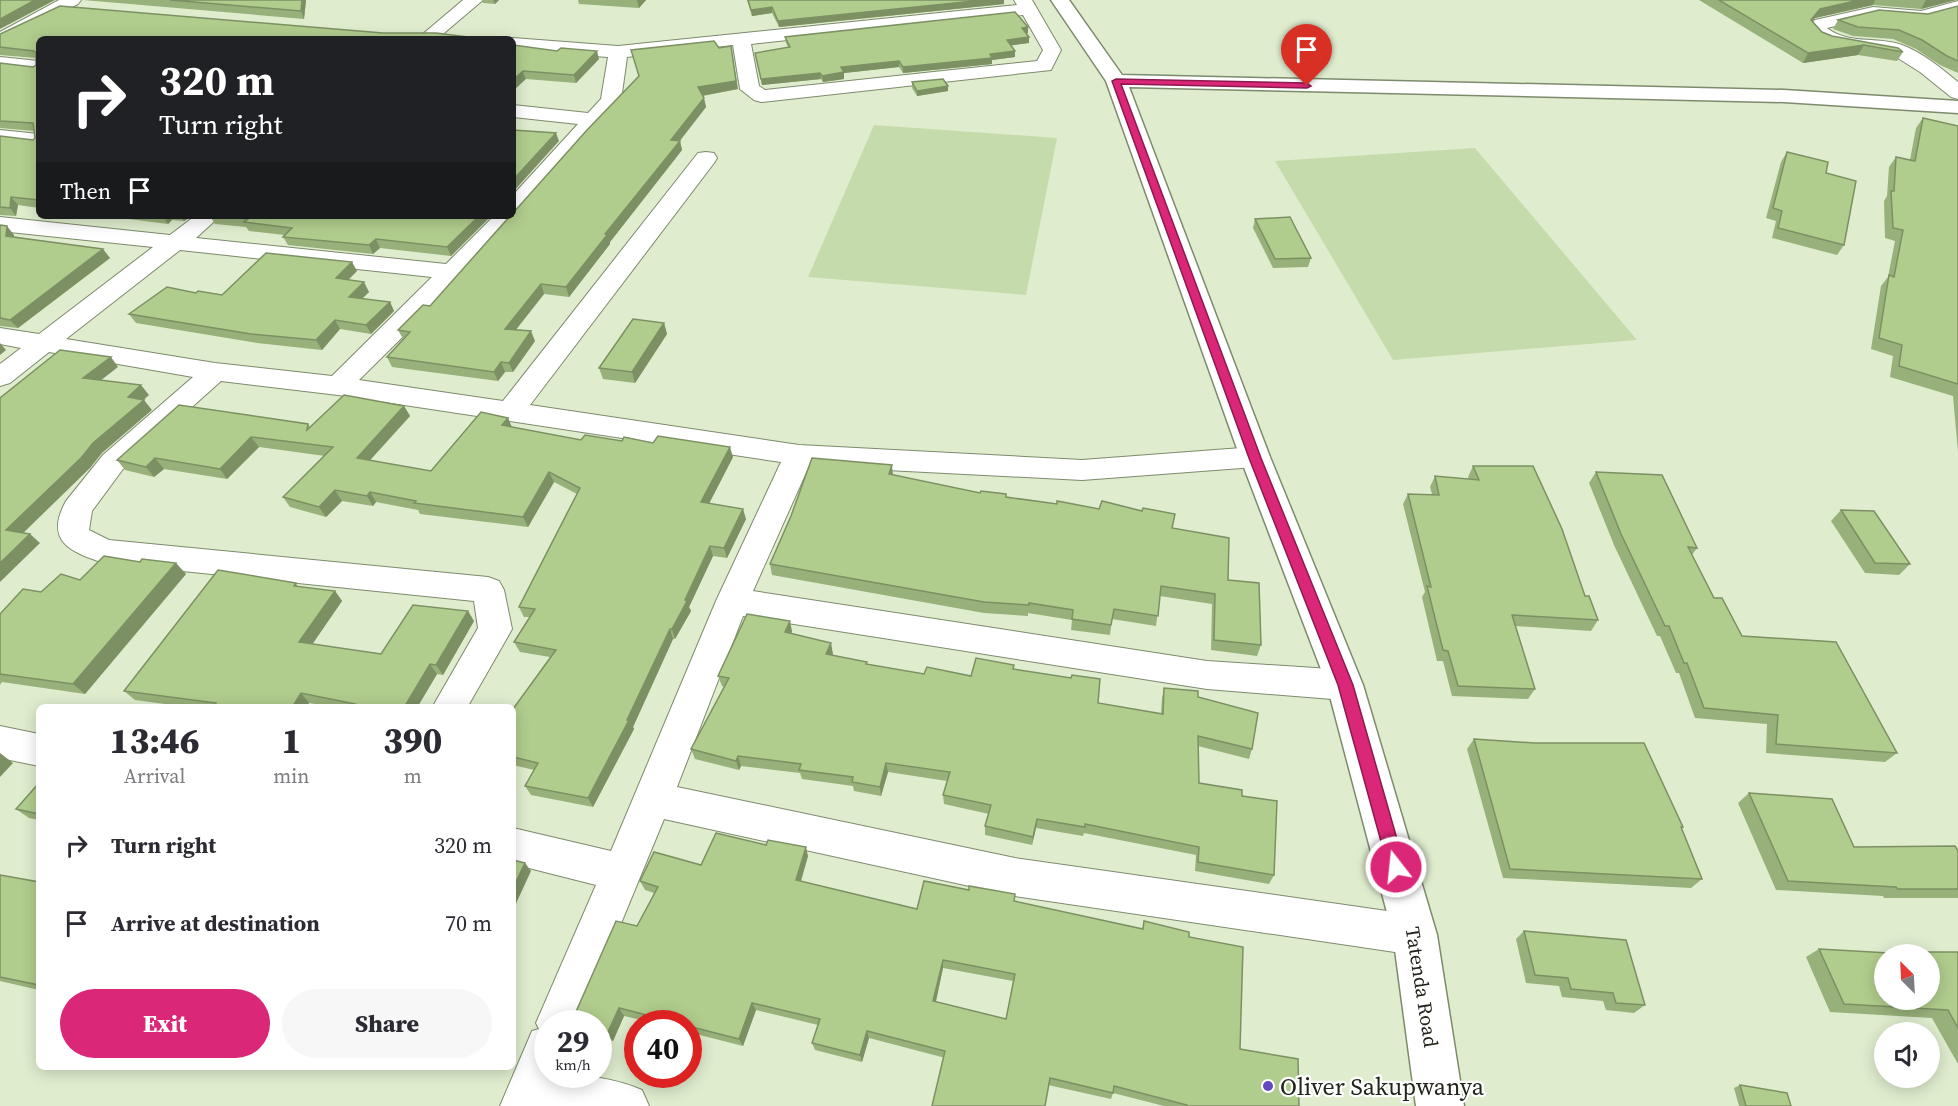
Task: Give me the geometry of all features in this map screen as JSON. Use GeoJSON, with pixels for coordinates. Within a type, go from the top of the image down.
{"type":"FeatureCollection","features":[{"type":"Feature","properties":{"kind":"street"},"geometry":{"type":"LineString","coordinates":[[429,36],[474,0]]}},
{"type":"Feature","properties":{"kind":"street","name":"Tatenda Road"},"geometry":{"type":"LineString","coordinates":[[1060,0],[1116,81],[1255,458],[1345,685],[1415,935],[1440,1106]]}},
{"type":"Feature","properties":{"kind":"street"},"geometry":{"type":"LineString","coordinates":[[0,39],[72,4]]}},
{"type":"Feature","properties":{"kind":"street"},"geometry":{"type":"LineString","coordinates":[[516,44],[618,52],[741,40],[1026,5],[1052,50],[1044,66],[761,96],[750,89],[741,40]]}},
{"type":"Feature","properties":{"kind":"street"},"geometry":{"type":"LineString","coordinates":[[1958,6],[1921,16],[1873,12],[1821,24],[1817,29],[1823,35],[1848,42],[1895,49],[1949,82],[1958,93]]}},
{"type":"Feature","properties":{"kind":"street"},"geometry":{"type":"LineString","coordinates":[[405,35],[412,36]]}},
{"type":"Feature","properties":{"kind":"street"},"geometry":{"type":"LineString","coordinates":[[518,199],[596,120],[611,100],[618,52]]}},
{"type":"Feature","properties":{"kind":"street"},"geometry":{"type":"LineString","coordinates":[[0,63],[36,67]]}},
{"type":"Feature","properties":{"kind":"street"},"geometry":{"type":"LineString","coordinates":[[1116,81],[1784,96],[1958,107]]}},
{"type":"Feature","properties":{"kind":"street"},"geometry":{"type":"LineString","coordinates":[[516,111],[596,120]]}},
{"type":"Feature","properties":{"kind":"street"},"geometry":{"type":"LineString","coordinates":[[0,136],[36,140]]}},
{"type":"Feature","properties":{"kind":"street"},"geometry":{"type":"LineString","coordinates":[[511,411],[706,158]]}},
{"type":"Feature","properties":{"kind":"street"},"geometry":{"type":"LineString","coordinates":[[0,377],[176,244],[205,219]]}},
{"type":"Feature","properties":{"kind":"street"},"geometry":{"type":"LineString","coordinates":[[338,386],[454,272],[504,219]]}},
{"type":"Feature","properties":{"kind":"street"},"geometry":{"type":"LineString","coordinates":[[0,224],[454,272]]}},
{"type":"Feature","properties":{"kind":"street"},"geometry":{"type":"LineString","coordinates":[[0,336],[215,372],[338,386],[799,455],[1082,470],[1255,458]]}},
{"type":"Feature","properties":{"kind":"street"},"geometry":{"type":"LineString","coordinates":[[215,372],[113,462],[77,509],[73,536],[104,551],[488,590],[495,629],[451,704]]}},
{"type":"Feature","properties":{"kind":"street"},"geometry":{"type":"LineString","coordinates":[[564,1010],[653,800],[732,601],[799,455]]}},
{"type":"Feature","properties":{"kind":"street"},"geometry":{"type":"LineString","coordinates":[[732,601],[1207,675],[1345,685]]}},
{"type":"Feature","properties":{"kind":"street"},"geometry":{"type":"LineString","coordinates":[[0,742],[36,749]]}},
{"type":"Feature","properties":{"kind":"street"},"geometry":{"type":"LineString","coordinates":[[653,800],[1015,877],[1415,935]]}},
{"type":"Feature","properties":{"kind":"street"},"geometry":{"type":"LineString","coordinates":[[516,847],[622,873]]}},
{"type":"Feature","properties":{"kind":"street"},"geometry":{"type":"LineString","coordinates":[[534,1079],[526,1097],[626,1106]]}},
{"type":"Feature","properties":{"kind":"green space"},"geometry":{"type":"Polygon","coordinates":[[[874,125],[1057,138],[1026,295],[808,277],[874,125]]]}},
{"type":"Feature","properties":{"kind":"green space"},"geometry":{"type":"Polygon","coordinates":[[[1475,148],[1637,340],[1393,360],[1275,161],[1475,148]]]}},
{"type":"Feature","properties":{"kind":"building"},"geometry":{"type":"Polygon","coordinates":[[[0,0],[35,0],[0,19],[0,0]]]}},
{"type":"Feature","properties":{"kind":"building"},"geometry":{"type":"Polygon","coordinates":[[[170,0],[302,0],[301,11],[170,0]]]}},
{"type":"Feature","properties":{"kind":"building"},"geometry":{"type":"Polygon","coordinates":[[[748,0],[984,0],[778,21],[772,7],[751,10],[748,0]]]}},
{"type":"Feature","properties":{"kind":"building"},"geometry":{"type":"Polygon","coordinates":[[[1719,0],[1859,0],[1820,9],[1811,20],[1822,32],[1832,36],[1898,48],[1903,52],[1864,45],[1808,53],[1719,0]]]}},
{"type":"Feature","properties":{"kind":"building"},"geometry":{"type":"Polygon","coordinates":[[[60,6],[383,33],[436,33],[460,36],[36,36],[36,53],[0,47],[0,34],[60,6]]]}},
{"type":"Feature","properties":{"kind":"building"},"geometry":{"type":"Polygon","coordinates":[[[1958,6],[1958,61],[1922,40],[1899,30],[1858,27],[1838,20],[1879,10],[1928,14],[1958,6]]]}},
{"type":"Feature","properties":{"kind":"building"},"geometry":{"type":"Polygon","coordinates":[[[1015,12],[1028,27],[1022,28],[1029,37],[1007,40],[1015,51],[990,54],[992,58],[903,67],[899,61],[841,67],[844,72],[822,76],[820,73],[761,79],[755,53],[790,47],[785,37],[1015,12]]]}},
{"type":"Feature","properties":{"kind":"building"},"geometry":{"type":"Polygon","coordinates":[[[714,41],[719,48],[731,46],[736,81],[698,87],[704,98],[671,140],[680,141],[605,234],[607,235],[566,287],[541,284],[505,329],[531,331],[509,363],[501,362],[494,372],[387,357],[410,332],[398,330],[423,305],[430,306],[507,219],[516,219],[516,210],[639,76],[631,50],[714,41]]]}},
{"type":"Feature","properties":{"kind":"building"},"geometry":{"type":"Polygon","coordinates":[[[516,45],[557,51],[561,48],[597,51],[574,75],[523,71],[516,77],[516,45]]]}},
{"type":"Feature","properties":{"kind":"building"},"geometry":{"type":"Polygon","coordinates":[[[0,63],[33,67],[36,65],[36,200],[11,197],[10,208],[0,207],[0,136],[33,140],[35,138],[33,123],[0,121],[0,63]]]}},
{"type":"Feature","properties":{"kind":"building"},"geometry":{"type":"Polygon","coordinates":[[[943,79],[948,86],[917,91],[912,82],[943,79]]]}},
{"type":"Feature","properties":{"kind":"building"},"geometry":{"type":"Polygon","coordinates":[[[1923,118],[1958,126],[1958,384],[1899,366],[1902,345],[1879,338],[1889,275],[1894,277],[1903,230],[1893,228],[1891,191],[1894,191],[1896,157],[1915,161],[1923,118]]]}},
{"type":"Feature","properties":{"kind":"building"},"geometry":{"type":"Polygon","coordinates":[[[516,130],[556,133],[516,177],[516,130]]]}},
{"type":"Feature","properties":{"kind":"building"},"geometry":{"type":"Polygon","coordinates":[[[1787,152],[1828,162],[1826,173],[1856,181],[1844,245],[1778,228],[1782,211],[1773,208],[1787,152]]]}},
{"type":"Feature","properties":{"kind":"building"},"geometry":{"type":"Polygon","coordinates":[[[1290,217],[1311,258],[1275,259],[1255,219],[1290,217]]]}},
{"type":"Feature","properties":{"kind":"building"},"geometry":{"type":"Polygon","coordinates":[[[248,219],[476,219],[447,247],[376,239],[369,245],[283,237],[292,228],[244,222],[248,219]]]}},
{"type":"Feature","properties":{"kind":"building"},"geometry":{"type":"Polygon","coordinates":[[[0,225],[7,226],[6,236],[103,249],[10,320],[0,318],[0,225]]]}},
{"type":"Feature","properties":{"kind":"building"},"geometry":{"type":"Polygon","coordinates":[[[266,253],[352,262],[336,278],[364,282],[349,297],[390,302],[366,325],[335,320],[316,340],[251,334],[129,314],[167,287],[222,295],[266,253]]]}},
{"type":"Feature","properties":{"kind":"building"},"geometry":{"type":"Polygon","coordinates":[[[633,319],[664,323],[632,372],[599,368],[633,319]]]}},
{"type":"Feature","properties":{"kind":"building"},"geometry":{"type":"Polygon","coordinates":[[[60,350],[111,357],[83,378],[141,385],[128,397],[144,400],[93,443],[81,458],[6,530],[30,534],[0,563],[0,398],[60,350]]]}},
{"type":"Feature","properties":{"kind":"building"},"geometry":{"type":"Polygon","coordinates":[[[344,395],[404,406],[357,458],[431,471],[481,412],[508,418],[502,425],[581,440],[585,435],[622,441],[624,437],[653,443],[658,436],[730,447],[701,502],[743,509],[724,548],[710,546],[685,600],[687,601],[670,629],[627,720],[629,720],[588,798],[525,786],[538,763],[516,758],[516,705],[556,650],[514,642],[535,609],[519,607],[580,488],[549,472],[523,517],[414,503],[416,501],[370,492],[367,496],[335,490],[319,507],[283,497],[333,447],[251,437],[220,469],[155,458],[146,467],[117,460],[179,405],[308,424],[307,430],[344,395]]]}},
{"type":"Feature","properties":{"kind":"building"},"geometry":{"type":"Polygon","coordinates":[[[812,458],[892,465],[889,474],[980,493],[981,491],[1006,494],[1006,497],[1057,504],[1057,501],[1099,509],[1102,501],[1142,511],[1143,508],[1175,514],[1172,528],[1229,538],[1228,580],[1259,583],[1261,645],[1214,640],[1215,594],[1161,586],[1158,616],[1114,609],[1111,625],[1072,619],[1073,610],[1029,603],[1029,605],[984,602],[770,564],[791,516],[812,458]]]}},
{"type":"Feature","properties":{"kind":"building"},"geometry":{"type":"Polygon","coordinates":[[[1473,466],[1533,466],[1562,529],[1585,596],[1589,596],[1598,620],[1512,615],[1535,689],[1458,686],[1448,651],[1443,650],[1427,586],[1431,587],[1408,494],[1439,495],[1435,476],[1479,480],[1473,466]]]}},
{"type":"Feature","properties":{"kind":"building"},"geometry":{"type":"Polygon","coordinates":[[[1596,472],[1662,475],[1697,548],[1688,547],[1714,598],[1722,598],[1742,636],[1836,642],[1897,753],[1776,744],[1778,715],[1704,708],[1687,663],[1684,663],[1669,626],[1665,626],[1621,534],[1596,472]]]}},
{"type":"Feature","properties":{"kind":"building"},"geometry":{"type":"Polygon","coordinates":[[[1841,510],[1874,511],[1910,564],[1875,563],[1841,510]]]}},
{"type":"Feature","properties":{"kind":"building"},"geometry":{"type":"Polygon","coordinates":[[[104,556],[140,562],[142,559],[176,563],[73,684],[0,674],[0,614],[23,589],[41,592],[61,574],[80,580],[104,556]]]}},
{"type":"Feature","properties":{"kind":"building"},"geometry":{"type":"Polygon","coordinates":[[[218,570],[296,583],[294,586],[335,591],[299,642],[381,654],[413,605],[468,611],[436,665],[430,664],[406,704],[355,704],[301,693],[294,704],[215,704],[124,691],[218,570]]]}},
{"type":"Feature","properties":{"kind":"building"},"geometry":{"type":"Polygon","coordinates":[[[747,614],[790,621],[785,632],[831,643],[826,654],[867,662],[866,664],[924,674],[927,667],[971,676],[976,658],[1014,665],[1013,669],[1071,678],[1072,675],[1100,679],[1098,703],[1163,714],[1164,688],[1198,691],[1198,697],[1258,713],[1252,749],[1198,736],[1199,783],[1242,790],[1242,796],[1277,801],[1274,875],[1198,862],[1199,847],[1085,824],[1085,827],[1037,819],[1033,837],[985,826],[991,805],[943,795],[950,772],[886,763],[880,787],[852,782],[853,777],[799,770],[801,764],[738,756],[736,761],[691,749],[729,678],[718,676],[747,614]]]}},
{"type":"Feature","properties":{"kind":"building"},"geometry":{"type":"Polygon","coordinates":[[[1474,739],[1535,743],[1644,743],[1683,827],[1681,827],[1702,879],[1510,869],[1474,739]]]}},
{"type":"Feature","properties":{"kind":"building"},"geometry":{"type":"Polygon","coordinates":[[[36,786],[36,813],[16,809],[36,786]]]}},
{"type":"Feature","properties":{"kind":"building"},"geometry":{"type":"Polygon","coordinates":[[[1749,793],[1832,799],[1854,847],[1955,846],[1958,851],[1958,889],[1898,889],[1896,887],[1788,881],[1749,793]]]}},
{"type":"Feature","properties":{"kind":"building"},"geometry":{"type":"Polygon","coordinates":[[[716,833],[766,845],[768,840],[806,847],[796,880],[917,909],[924,881],[969,890],[969,886],[1015,894],[1014,901],[1143,929],[1144,921],[1189,932],[1189,937],[1243,947],[1240,1049],[1298,1059],[1299,1106],[1187,1106],[1114,1086],[1113,1093],[1050,1078],[1045,1106],[932,1106],[945,1051],[867,1031],[860,1055],[812,1043],[820,1019],[752,1003],[739,1039],[702,1030],[702,1010],[627,1010],[619,1008],[612,1023],[612,1010],[577,1010],[616,921],[637,926],[658,887],[640,881],[654,852],[701,865],[716,833]],[[943,960],[933,1001],[1006,1019],[1015,974],[943,960]]]}},
{"type":"Feature","properties":{"kind":"building"},"geometry":{"type":"Polygon","coordinates":[[[516,861],[525,863],[516,882],[516,861]]]}},
{"type":"Feature","properties":{"kind":"building"},"geometry":{"type":"Polygon","coordinates":[[[0,875],[36,881],[36,984],[0,977],[0,875]]]}},
{"type":"Feature","properties":{"kind":"building"},"geometry":{"type":"Polygon","coordinates":[[[1524,931],[1626,940],[1645,1005],[1616,1003],[1613,993],[1571,989],[1568,978],[1535,975],[1524,931]]]}},
{"type":"Feature","properties":{"kind":"building"},"geometry":{"type":"Polygon","coordinates":[[[1819,949],[1874,952],[1874,1006],[1844,1004],[1819,949]]]}},
{"type":"Feature","properties":{"kind":"building"},"geometry":{"type":"Polygon","coordinates":[[[1940,952],[1958,952],[1958,1028],[1948,1010],[1940,1010],[1940,952]]]}},
{"type":"Feature","properties":{"kind":"building"},"geometry":{"type":"Polygon","coordinates":[[[1740,1085],[1787,1093],[1791,1106],[1746,1106],[1740,1085]]]}},
{"type":"Feature","properties":{"kind":"place","name":"Oliver Sakupwanya"},"geometry":{"type":"Point","coordinates":[1268,1086]}},
{"type":"Feature","properties":{"kind":"route"},"geometry":{"type":"LineString","coordinates":[[1307,86],[1116,81],[1255,458],[1345,685],[1396,867]]}}]}
